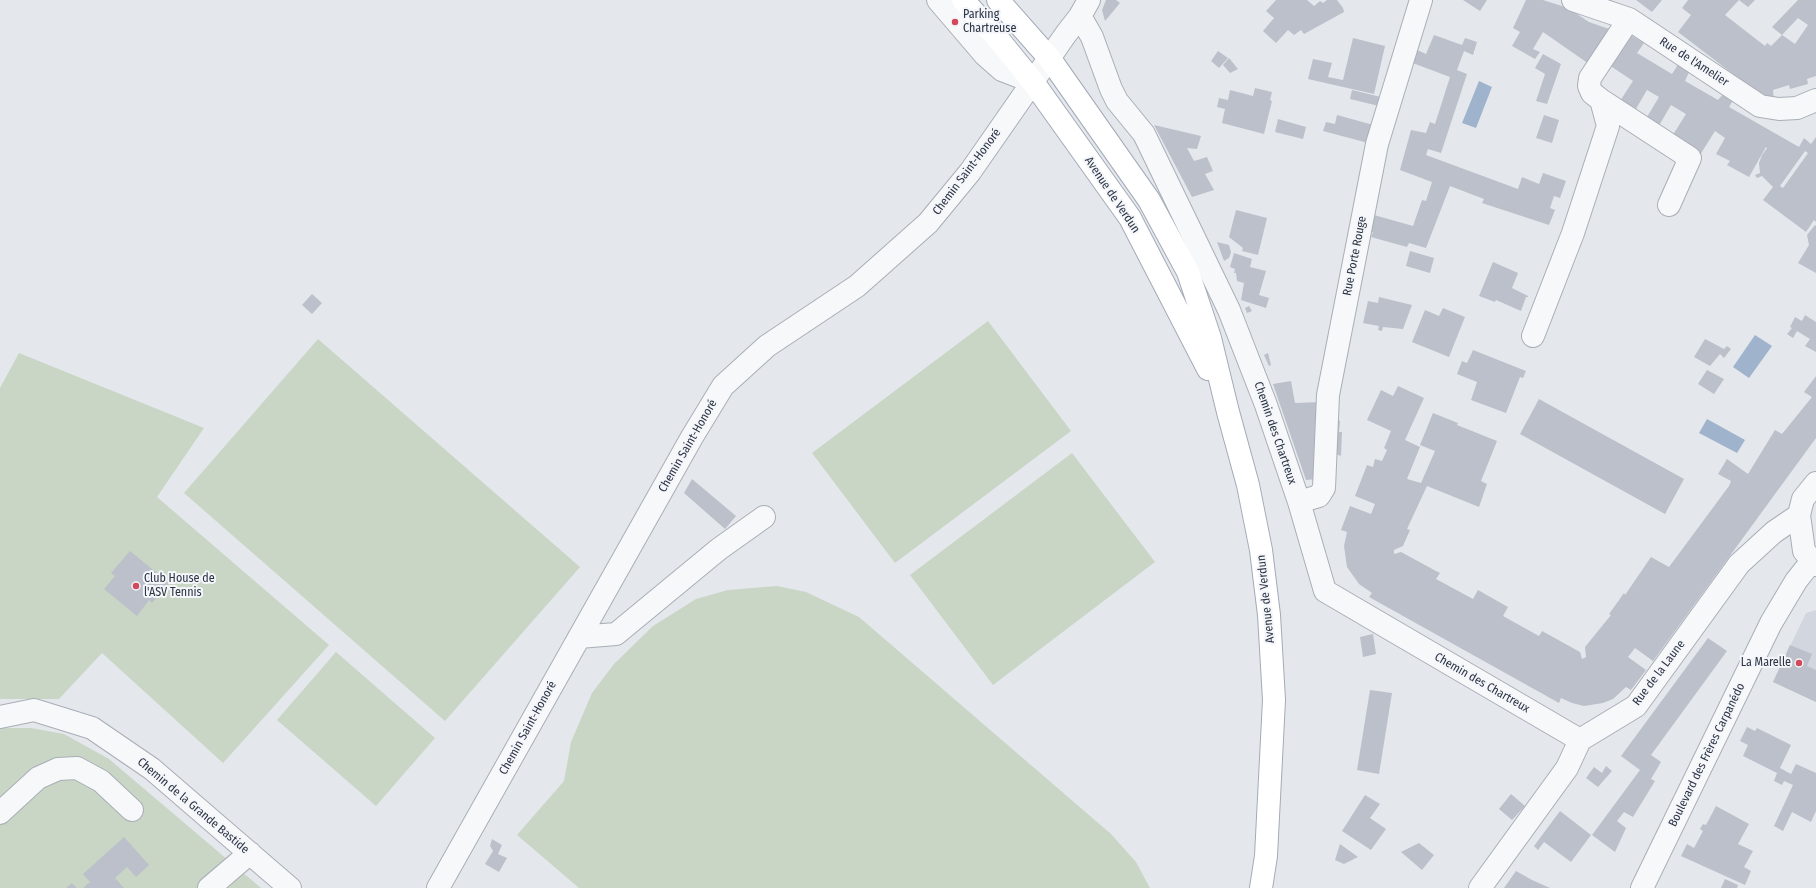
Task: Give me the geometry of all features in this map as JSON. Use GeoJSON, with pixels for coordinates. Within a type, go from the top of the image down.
{"type":"FeatureCollection","features":[{"type":"Feature","properties":{"kind":"main road","name":"Avenue de Verdun"},"geometry":{"type":"LineString","coordinates":[[962,0],[999,40],[1033,82],[1130,218],[1196,343],[1228,412]]}},
{"type":"Feature","properties":{"kind":"main road","name":"Avenue de Verdun"},"geometry":{"type":"LineString","coordinates":[[998,0],[1050,59],[1149,200],[1188,272],[1210,338],[1248,485],[1261,550],[1269,615],[1274,700],[1266,856],[1261,888]]}},
{"type":"Feature","properties":{"kind":"main road","name":"Avenue de Verdun"},"geometry":{"type":"LineString","coordinates":[[1245,888],[1269,791]]}},
{"type":"Feature","properties":{"kind":"street"},"geometry":{"type":"LineString","coordinates":[[938,0],[985,55],[1002,70],[1033,82]]}},
{"type":"Feature","properties":{"kind":"street","name":"Rue Porte Rouge"},"geometry":{"type":"LineString","coordinates":[[1299,502],[1320,496],[1324,488],[1328,395],[1377,144],[1421,0]]}},
{"type":"Feature","properties":{"kind":"street","name":"Rue de l'Amelier"},"geometry":{"type":"LineString","coordinates":[[1573,0],[1629,19],[1760,106],[1779,109],[1797,108],[1816,100]]}},
{"type":"Feature","properties":{"kind":"street","name":"Chemin des Chartreux"},"geometry":{"type":"LineString","coordinates":[[1033,82],[1085,8]]}},
{"type":"Feature","properties":{"kind":"street","name":"Chemin des Chartreux"},"geometry":{"type":"LineString","coordinates":[[1085,8],[1092,36],[1111,89],[1117,101],[1144,134],[1229,310],[1266,405],[1299,502],[1325,591],[1580,740]]}},
{"type":"Feature","properties":{"kind":"street"},"geometry":{"type":"LineString","coordinates":[[1629,19],[1590,78],[1589,86],[1592,93],[1601,100],[1690,158],[1669,204]]}},
{"type":"Feature","properties":{"kind":"street","name":"Chemin Saint-Honoré"},"geometry":{"type":"LineString","coordinates":[[438,888],[692,437],[723,386],[767,346],[856,286],[928,223],[970,172],[1033,82]]}},
{"type":"Feature","properties":{"kind":"street"},"geometry":{"type":"LineString","coordinates":[[1533,336],[1573,233],[1608,126],[1601,100]]}},
{"type":"Feature","properties":{"kind":"street"},"geometry":{"type":"LineString","coordinates":[[1814,564],[1804,550],[1799,515],[1803,499],[1816,483]]}},
{"type":"Feature","properties":{"kind":"street","name":"Rue de la Laune"},"geometry":{"type":"LineString","coordinates":[[1580,740],[1636,706],[1739,564],[1774,532],[1799,515]]}},
{"type":"Feature","properties":{"kind":"street"},"geometry":{"type":"LineString","coordinates":[[579,638],[616,634],[719,549],[764,517]]}},
{"type":"Feature","properties":{"kind":"street","name":"Boulevard des Frères Carpanédo"},"geometry":{"type":"LineString","coordinates":[[1642,888],[1771,623],[1796,581],[1814,564]]}},
{"type":"Feature","properties":{"kind":"street","name":"Chemin de la Grande Bastide"},"geometry":{"type":"LineString","coordinates":[[0,717],[34,710],[92,728],[152,769],[290,888]]}},
{"type":"Feature","properties":{"kind":"street"},"geometry":{"type":"LineString","coordinates":[[1480,888],[1567,768],[1580,740]]}},
{"type":"Feature","properties":{"kind":"street"},"geometry":{"type":"LineString","coordinates":[[0,813],[38,778],[58,768],[77,768],[101,781],[132,810]]}},
{"type":"Feature","properties":{"kind":"street"},"geometry":{"type":"LineString","coordinates":[[209,888],[250,853]]}},
{"type":"Feature","properties":{"kind":"shaded area","name":"La Marelle"},"geometry":{"type":"Polygon","coordinates":[[[1816,610],[1816,702],[1773,682],[1806,613],[1816,610]]]}},
{"type":"Feature","properties":{"kind":"green space"},"geometry":{"type":"Polygon","coordinates":[[[988,321],[1071,431],[895,563],[812,453],[988,321]]]}},
{"type":"Feature","properties":{"kind":"green space"},"geometry":{"type":"Polygon","coordinates":[[[318,339],[580,567],[445,721],[184,493],[318,339]]]}},
{"type":"Feature","properties":{"kind":"green space"},"geometry":{"type":"Polygon","coordinates":[[[19,353],[204,428],[157,497],[329,645],[223,763],[102,653],[59,699],[0,699],[0,388],[19,353]]]}},
{"type":"Feature","properties":{"kind":"green space"},"geometry":{"type":"Polygon","coordinates":[[[1072,453],[1155,562],[993,685],[910,575],[1072,453]]]}},
{"type":"Feature","properties":{"kind":"green space"},"geometry":{"type":"Polygon","coordinates":[[[777,586],[806,592],[859,617],[1111,834],[1136,862],[1150,888],[579,888],[517,835],[564,781],[571,742],[592,693],[614,664],[653,626],[696,599],[728,590],[777,586]]]}},
{"type":"Feature","properties":{"kind":"green space"},"geometry":{"type":"Polygon","coordinates":[[[336,652],[435,738],[376,806],[277,720],[336,652]]]}},
{"type":"Feature","properties":{"kind":"green space"},"geometry":{"type":"Polygon","coordinates":[[[0,728],[31,728],[64,734],[109,759],[261,888],[0,888],[0,728]]]}},
{"type":"Feature","properties":{"kind":"water"},"geometry":{"type":"Polygon","coordinates":[[[1479,81],[1492,87],[1476,128],[1462,123],[1479,81]]]}},
{"type":"Feature","properties":{"kind":"water"},"geometry":{"type":"Polygon","coordinates":[[[1755,335],[1772,346],[1749,378],[1733,367],[1755,335]]]}},
{"type":"Feature","properties":{"kind":"water"},"geometry":{"type":"Polygon","coordinates":[[[1707,419],[1745,440],[1737,453],[1699,433],[1707,419]]]}},
{"type":"Feature","properties":{"kind":"building"},"geometry":{"type":"Polygon","coordinates":[[[1106,0],[1116,0],[1120,3],[1105,21],[1102,10],[1106,0]]]}},
{"type":"Feature","properties":{"kind":"building"},"geometry":{"type":"Polygon","coordinates":[[[1276,0],[1307,0],[1314,6],[1320,1],[1323,3],[1327,0],[1337,0],[1344,12],[1304,34],[1301,30],[1294,35],[1288,30],[1276,43],[1263,31],[1274,18],[1266,11],[1276,0]]]}},
{"type":"Feature","properties":{"kind":"building"},"geometry":{"type":"Polygon","coordinates":[[[1463,0],[1487,0],[1480,11],[1463,0]]]}},
{"type":"Feature","properties":{"kind":"building"},"geometry":{"type":"Polygon","coordinates":[[[1526,0],[1543,0],[1568,8],[1589,22],[1612,30],[1589,64],[1543,32],[1533,49],[1540,52],[1535,59],[1512,46],[1520,32],[1513,28],[1526,0]]]}},
{"type":"Feature","properties":{"kind":"building"},"geometry":{"type":"Polygon","coordinates":[[[1636,0],[1662,0],[1652,12],[1636,0]]]}},
{"type":"Feature","properties":{"kind":"building"},"geometry":{"type":"Polygon","coordinates":[[[1688,0],[1739,0],[1725,15],[1765,46],[1767,43],[1771,46],[1782,35],[1772,27],[1798,0],[1816,0],[1816,76],[1807,79],[1808,84],[1790,89],[1789,85],[1773,90],[1774,101],[1754,90],[1678,32],[1691,15],[1682,8],[1688,0]],[[1798,18],[1782,35],[1795,44],[1808,25],[1798,18]]]}},
{"type":"Feature","properties":{"kind":"building"},"geometry":{"type":"Polygon","coordinates":[[[1739,0],[1755,0],[1748,7],[1739,0]]]}},
{"type":"Feature","properties":{"kind":"building"},"geometry":{"type":"Polygon","coordinates":[[[1629,34],[1644,43],[1637,53],[1672,74],[1679,63],[1690,70],[1685,81],[1718,100],[1725,92],[1735,97],[1729,107],[1799,147],[1804,138],[1811,144],[1816,137],[1816,222],[1814,220],[1806,232],[1763,200],[1773,187],[1762,176],[1757,178],[1755,175],[1760,173],[1759,163],[1767,148],[1766,147],[1749,177],[1727,165],[1730,161],[1716,154],[1725,138],[1715,131],[1700,155],[1671,138],[1686,114],[1671,105],[1657,129],[1644,122],[1659,97],[1647,90],[1633,114],[1618,104],[1633,81],[1606,63],[1629,34]],[[1805,151],[1780,186],[1783,188],[1808,153],[1805,151]]]}},
{"type":"Feature","properties":{"kind":"building"},"geometry":{"type":"Polygon","coordinates":[[[1434,35],[1462,45],[1465,38],[1477,42],[1473,55],[1464,51],[1457,70],[1467,74],[1441,153],[1428,149],[1426,155],[1518,189],[1522,177],[1539,184],[1543,173],[1566,181],[1560,198],[1554,196],[1550,208],[1555,210],[1549,225],[1482,203],[1484,199],[1450,186],[1426,248],[1409,243],[1407,247],[1371,237],[1373,232],[1370,232],[1374,215],[1413,226],[1422,200],[1426,201],[1432,182],[1400,170],[1411,130],[1426,133],[1430,122],[1435,124],[1450,77],[1410,62],[1415,49],[1426,54],[1434,35]]]}},
{"type":"Feature","properties":{"kind":"building"},"geometry":{"type":"Polygon","coordinates":[[[1353,38],[1385,46],[1374,94],[1308,79],[1313,59],[1332,63],[1328,77],[1343,80],[1353,38]]]}},
{"type":"Feature","properties":{"kind":"building"},"geometry":{"type":"Polygon","coordinates":[[[1218,51],[1228,58],[1219,68],[1211,61],[1218,51]]]}},
{"type":"Feature","properties":{"kind":"building"},"geometry":{"type":"Polygon","coordinates":[[[1543,54],[1561,64],[1547,104],[1536,101],[1545,74],[1535,68],[1543,54]]]}},
{"type":"Feature","properties":{"kind":"building"},"geometry":{"type":"Polygon","coordinates":[[[1229,58],[1238,69],[1230,73],[1223,65],[1229,58]]]}},
{"type":"Feature","properties":{"kind":"building"},"geometry":{"type":"Polygon","coordinates":[[[1255,88],[1272,92],[1270,100],[1272,101],[1264,134],[1222,123],[1225,109],[1217,107],[1219,98],[1228,100],[1230,90],[1253,96],[1255,88]]]}},
{"type":"Feature","properties":{"kind":"building"},"geometry":{"type":"Polygon","coordinates":[[[1352,90],[1385,98],[1383,107],[1350,99],[1352,90]]]}},
{"type":"Feature","properties":{"kind":"building"},"geometry":{"type":"Polygon","coordinates":[[[1337,115],[1377,126],[1372,144],[1323,131],[1326,122],[1335,124],[1337,115]]]}},
{"type":"Feature","properties":{"kind":"building"},"geometry":{"type":"Polygon","coordinates":[[[1544,115],[1559,120],[1552,143],[1536,138],[1544,115]]]}},
{"type":"Feature","properties":{"kind":"building"},"geometry":{"type":"Polygon","coordinates":[[[1278,119],[1306,127],[1303,139],[1275,132],[1278,119]]]}},
{"type":"Feature","properties":{"kind":"building"},"geometry":{"type":"Polygon","coordinates":[[[1154,125],[1201,136],[1197,149],[1187,148],[1194,161],[1207,157],[1213,171],[1205,174],[1214,190],[1192,197],[1154,125]]]}},
{"type":"Feature","properties":{"kind":"building"},"geometry":{"type":"Polygon","coordinates":[[[1236,210],[1267,218],[1258,255],[1242,251],[1243,248],[1229,237],[1236,210]]]}},
{"type":"Feature","properties":{"kind":"building"},"geometry":{"type":"Polygon","coordinates":[[[1815,225],[1816,273],[1798,263],[1809,245],[1807,235],[1815,225]]]}},
{"type":"Feature","properties":{"kind":"building"},"geometry":{"type":"Polygon","coordinates":[[[1217,242],[1229,245],[1231,252],[1229,258],[1224,261],[1217,242]]]}},
{"type":"Feature","properties":{"kind":"building"},"geometry":{"type":"Polygon","coordinates":[[[1410,251],[1434,258],[1430,273],[1406,266],[1410,251]]]}},
{"type":"Feature","properties":{"kind":"building"},"geometry":{"type":"Polygon","coordinates":[[[1234,253],[1252,259],[1250,267],[1266,271],[1259,295],[1269,298],[1266,308],[1241,300],[1244,283],[1237,281],[1236,273],[1234,273],[1235,269],[1230,267],[1234,253]]]}},
{"type":"Feature","properties":{"kind":"building"},"geometry":{"type":"Polygon","coordinates":[[[1493,262],[1518,273],[1512,288],[1528,296],[1526,297],[1521,311],[1496,300],[1495,302],[1479,296],[1493,262]]]}},
{"type":"Feature","properties":{"kind":"building"},"geometry":{"type":"Polygon","coordinates":[[[312,294],[322,303],[312,314],[302,305],[312,294]]]}},
{"type":"Feature","properties":{"kind":"building"},"geometry":{"type":"Polygon","coordinates":[[[1379,297],[1412,305],[1403,329],[1383,327],[1382,331],[1378,330],[1379,326],[1363,323],[1368,301],[1378,303],[1379,297]]]}},
{"type":"Feature","properties":{"kind":"building"},"geometry":{"type":"Polygon","coordinates":[[[1249,306],[1252,311],[1247,313],[1245,308],[1249,306]]]}},
{"type":"Feature","properties":{"kind":"building"},"geometry":{"type":"Polygon","coordinates":[[[1443,308],[1465,317],[1449,357],[1412,342],[1425,310],[1439,316],[1443,308]]]}},
{"type":"Feature","properties":{"kind":"building"},"geometry":{"type":"Polygon","coordinates":[[[1805,315],[1816,322],[1816,352],[1805,346],[1810,339],[1797,331],[1793,338],[1787,334],[1792,328],[1790,327],[1795,317],[1802,321],[1805,315]]]}},
{"type":"Feature","properties":{"kind":"building"},"geometry":{"type":"Polygon","coordinates":[[[1705,339],[1724,349],[1727,346],[1731,349],[1724,358],[1720,354],[1710,366],[1694,357],[1705,339]]]}},
{"type":"Feature","properties":{"kind":"building"},"geometry":{"type":"Polygon","coordinates":[[[1473,350],[1526,371],[1523,378],[1520,377],[1506,413],[1471,400],[1477,382],[1457,374],[1462,361],[1467,363],[1473,350]]]}},
{"type":"Feature","properties":{"kind":"building"},"geometry":{"type":"Polygon","coordinates":[[[1268,353],[1271,365],[1269,366],[1264,355],[1268,353]]]}},
{"type":"Feature","properties":{"kind":"building"},"geometry":{"type":"Polygon","coordinates":[[[1707,370],[1724,379],[1714,394],[1698,384],[1707,370]]]}},
{"type":"Feature","properties":{"kind":"building"},"geometry":{"type":"Polygon","coordinates":[[[1816,376],[1816,438],[1653,661],[1635,648],[1628,657],[1646,670],[1631,690],[1626,687],[1613,699],[1603,703],[1584,706],[1561,698],[1559,703],[1369,597],[1372,593],[1359,584],[1347,567],[1344,546],[1347,532],[1341,530],[1350,506],[1371,514],[1375,504],[1355,496],[1367,465],[1373,467],[1375,459],[1382,461],[1387,450],[1384,448],[1391,431],[1367,420],[1381,390],[1393,396],[1398,386],[1424,398],[1405,440],[1420,447],[1407,479],[1421,483],[1435,451],[1420,445],[1433,413],[1458,423],[1457,425],[1497,441],[1481,481],[1487,484],[1479,507],[1427,486],[1407,529],[1410,530],[1403,546],[1394,550],[1394,554],[1401,552],[1440,573],[1436,579],[1473,599],[1478,590],[1508,607],[1503,616],[1539,636],[1542,631],[1580,652],[1582,659],[1586,657],[1585,647],[1611,615],[1609,614],[1624,593],[1625,595],[1651,557],[1669,567],[1729,486],[1731,481],[1718,474],[1727,459],[1748,474],[1775,430],[1782,434],[1812,397],[1804,392],[1816,376]]]}},
{"type":"Feature","properties":{"kind":"building"},"geometry":{"type":"Polygon","coordinates":[[[1291,381],[1295,403],[1320,402],[1315,432],[1318,479],[1306,480],[1273,384],[1291,381]]]}},
{"type":"Feature","properties":{"kind":"building"},"geometry":{"type":"Polygon","coordinates":[[[1539,399],[1684,479],[1665,514],[1520,434],[1539,399]]]}},
{"type":"Feature","properties":{"kind":"building"},"geometry":{"type":"Polygon","coordinates":[[[1333,419],[1340,421],[1339,432],[1342,432],[1341,456],[1331,452],[1333,419]]]}},
{"type":"Feature","properties":{"kind":"building"},"geometry":{"type":"Polygon","coordinates":[[[692,479],[736,516],[725,529],[684,493],[692,479]]]}},
{"type":"Feature","properties":{"kind":"building","name":"Club House de l'ASV Tennis"},"geometry":{"type":"Polygon","coordinates":[[[130,551],[169,583],[152,603],[149,600],[137,616],[104,589],[115,576],[111,573],[130,551]]]}},
{"type":"Feature","properties":{"kind":"building"},"geometry":{"type":"Polygon","coordinates":[[[1373,634],[1376,654],[1363,657],[1360,637],[1373,634]]]}},
{"type":"Feature","properties":{"kind":"building"},"geometry":{"type":"Polygon","coordinates":[[[1708,638],[1727,651],[1651,755],[1661,762],[1651,779],[1655,781],[1633,817],[1624,812],[1617,821],[1626,828],[1615,852],[1592,835],[1640,770],[1621,756],[1708,638]]]}},
{"type":"Feature","properties":{"kind":"building","name":"La Marelle"},"geometry":{"type":"Polygon","coordinates":[[[1790,645],[1812,654],[1807,666],[1816,670],[1816,702],[1773,682],[1790,645]]]}},
{"type":"Feature","properties":{"kind":"building"},"geometry":{"type":"Polygon","coordinates":[[[1370,690],[1392,693],[1379,774],[1357,770],[1370,690]]]}},
{"type":"Feature","properties":{"kind":"building"},"geometry":{"type":"Polygon","coordinates":[[[1747,727],[1755,731],[1757,728],[1791,745],[1780,768],[1791,774],[1796,764],[1816,773],[1816,811],[1811,822],[1792,812],[1783,831],[1774,826],[1793,785],[1784,781],[1782,785],[1774,781],[1777,773],[1743,756],[1748,745],[1740,741],[1747,727]]]}},
{"type":"Feature","properties":{"kind":"building"},"geometry":{"type":"Polygon","coordinates":[[[1606,766],[1612,771],[1598,787],[1586,778],[1594,767],[1602,773],[1606,766]]]}},
{"type":"Feature","properties":{"kind":"building"},"geometry":{"type":"Polygon","coordinates":[[[1511,794],[1525,806],[1512,820],[1499,809],[1511,794]]]}},
{"type":"Feature","properties":{"kind":"building"},"geometry":{"type":"Polygon","coordinates":[[[1365,795],[1380,804],[1370,818],[1386,829],[1371,850],[1342,831],[1365,795]]]}},
{"type":"Feature","properties":{"kind":"building"},"geometry":{"type":"Polygon","coordinates":[[[1716,806],[1749,824],[1738,844],[1753,851],[1744,867],[1751,871],[1745,885],[1681,856],[1687,844],[1694,848],[1703,831],[1700,829],[1703,824],[1706,825],[1716,806]]]}},
{"type":"Feature","properties":{"kind":"building"},"geometry":{"type":"Polygon","coordinates":[[[1560,811],[1591,835],[1571,862],[1544,842],[1538,850],[1534,846],[1560,811]]]}},
{"type":"Feature","properties":{"kind":"building"},"geometry":{"type":"Polygon","coordinates":[[[124,837],[149,865],[136,877],[127,867],[115,878],[124,888],[83,888],[90,882],[83,874],[124,837]]]}},
{"type":"Feature","properties":{"kind":"building"},"geometry":{"type":"Polygon","coordinates":[[[492,839],[502,845],[498,854],[507,858],[499,872],[485,864],[493,851],[490,846],[492,839]]]}},
{"type":"Feature","properties":{"kind":"building"},"geometry":{"type":"Polygon","coordinates":[[[1419,843],[1434,855],[1422,870],[1401,852],[1419,843]]]}},
{"type":"Feature","properties":{"kind":"building"},"geometry":{"type":"Polygon","coordinates":[[[1340,844],[1358,857],[1344,864],[1335,860],[1340,844]]]}},
{"type":"Feature","properties":{"kind":"building"},"geometry":{"type":"Polygon","coordinates":[[[1516,871],[1532,880],[1550,888],[1504,888],[1516,871]]]}},
{"type":"Feature","properties":{"kind":"building"},"geometry":{"type":"Polygon","coordinates":[[[1725,879],[1738,885],[1737,888],[1721,888],[1725,879]]]}},
{"type":"Feature","properties":{"kind":"building"},"geometry":{"type":"Polygon","coordinates":[[[72,883],[77,888],[66,888],[72,883]]]}},
{"type":"Feature","properties":{"kind":"place","name":"Parking Chartreuse"},"geometry":{"type":"Point","coordinates":[955,22]}},
{"type":"Feature","properties":{"kind":"place","name":"Club House de l'ASV Tennis"},"geometry":{"type":"Point","coordinates":[136,586]}},
{"type":"Feature","properties":{"kind":"place","name":"La Marelle"},"geometry":{"type":"Point","coordinates":[1799,663]}}]}
